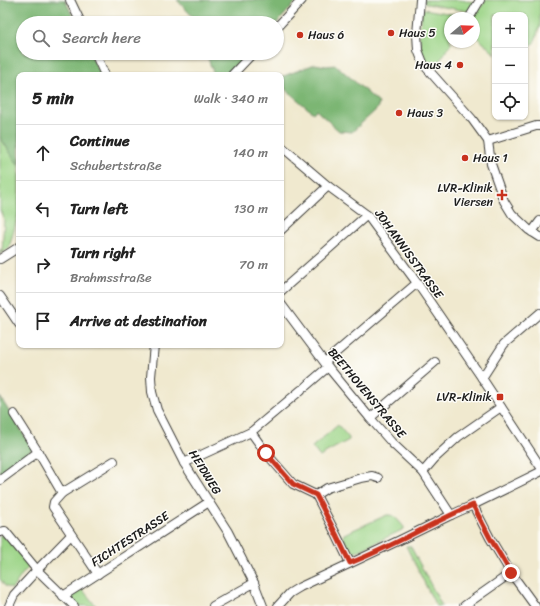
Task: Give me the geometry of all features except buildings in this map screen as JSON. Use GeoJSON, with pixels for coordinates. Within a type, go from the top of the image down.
{"type":"FeatureCollection","features":[{"type":"Feature","properties":{"kind":"street"},"geometry":{"type":"LineString","coordinates":[[70,0],[78,16]]}},
{"type":"Feature","properties":{"kind":"street"},"geometry":{"type":"LineString","coordinates":[[284,19],[302,0]]}},
{"type":"Feature","properties":{"kind":"street"},"geometry":{"type":"LineString","coordinates":[[473,12],[480,0]]}},
{"type":"Feature","properties":{"kind":"street"},"geometry":{"type":"LineString","coordinates":[[417,1],[418,50],[424,65],[472,119],[488,141],[491,164],[504,201],[512,214],[529,230],[540,236]]}},
{"type":"Feature","properties":{"kind":"street"},"geometry":{"type":"LineString","coordinates":[[98,60],[104,72]]}},
{"type":"Feature","properties":{"kind":"street"},"geometry":{"type":"LineString","coordinates":[[235,72],[246,60]]}},
{"type":"Feature","properties":{"kind":"street"},"geometry":{"type":"LineString","coordinates":[[488,141],[540,126]]}},
{"type":"Feature","properties":{"kind":"street","name":"JOHANNISSTRASSE"},"geometry":{"type":"LineString","coordinates":[[284,149],[328,186],[367,215],[417,283],[540,466]]}},
{"type":"Feature","properties":{"kind":"street"},"geometry":{"type":"LineString","coordinates":[[284,227],[328,186]]}},
{"type":"Feature","properties":{"kind":"street"},"geometry":{"type":"LineString","coordinates":[[284,288],[367,215]]}},
{"type":"Feature","properties":{"kind":"street"},"geometry":{"type":"LineString","coordinates":[[532,232],[540,221]]}},
{"type":"Feature","properties":{"kind":"street"},"geometry":{"type":"LineString","coordinates":[[0,259],[16,249]]}},
{"type":"Feature","properties":{"kind":"street"},"geometry":{"type":"LineString","coordinates":[[184,463],[251,432],[304,388],[327,364],[417,283]]}},
{"type":"Feature","properties":{"kind":"street"},"geometry":{"type":"LineString","coordinates":[[0,296],[16,320]]}},
{"type":"Feature","properties":{"kind":"street","name":"BEETHOVENSTRASSE"},"geometry":{"type":"LineString","coordinates":[[284,308],[370,418],[423,472],[451,515]]}},
{"type":"Feature","properties":{"kind":"street"},"geometry":{"type":"LineString","coordinates":[[482,378],[504,344],[540,312]]}},
{"type":"Feature","properties":{"kind":"street","name":"HEIDWEG"},"geometry":{"type":"LineString","coordinates":[[154,348],[151,377],[152,392],[158,410],[184,463],[228,532],[254,583],[263,606]]}},
{"type":"Feature","properties":{"kind":"street"},"geometry":{"type":"LineString","coordinates":[[370,418],[435,362]]}},
{"type":"Feature","properties":{"kind":"street"},"geometry":{"type":"LineString","coordinates":[[423,472],[435,458],[458,437],[501,407]]}},
{"type":"Feature","properties":{"kind":"street"},"geometry":{"type":"LineString","coordinates":[[14,414],[62,493]]}},
{"type":"Feature","properties":{"kind":"street"},"geometry":{"type":"LineString","coordinates":[[251,432],[266,453],[293,484],[316,495],[350,563]]}},
{"type":"Feature","properties":{"kind":"street"},"geometry":{"type":"LineString","coordinates":[[0,480],[38,452]]}},
{"type":"Feature","properties":{"kind":"street"},"geometry":{"type":"LineString","coordinates":[[98,574],[54,506],[54,502],[62,493],[114,461]]}},
{"type":"Feature","properties":{"kind":"street"},"geometry":{"type":"LineString","coordinates":[[278,606],[290,593],[325,575],[540,472]]}},
{"type":"Feature","properties":{"kind":"street"},"geometry":{"type":"LineString","coordinates":[[316,495],[327,488],[361,478],[372,476],[378,478]]}},
{"type":"Feature","properties":{"kind":"street","name":"FICHTESTRASSE"},"geometry":{"type":"LineString","coordinates":[[63,596],[209,502]]}},
{"type":"Feature","properties":{"kind":"street"},"geometry":{"type":"LineString","coordinates":[[473,505],[490,538],[511,573],[535,606]]}},
{"type":"Feature","properties":{"kind":"street"},"geometry":{"type":"LineString","coordinates":[[0,523],[3,531],[37,570],[74,606]]}},
{"type":"Feature","properties":{"kind":"street"},"geometry":{"type":"LineString","coordinates":[[9,606],[14,594],[72,534]]}},
{"type":"Feature","properties":{"kind":"street"},"geometry":{"type":"LineString","coordinates":[[464,606],[511,573]]}},
{"type":"Feature","properties":{"kind":"street"},"geometry":{"type":"LineString","coordinates":[[213,606],[254,583]]}},
{"type":"Feature","properties":{"kind":"green space"},"geometry":{"type":"Polygon","coordinates":[[[0,0],[65,0],[73,16],[16,16],[16,60],[94,60],[100,72],[16,72],[16,161],[0,137],[0,0]]]}},
{"type":"Feature","properties":{"kind":"green space"},"geometry":{"type":"Polygon","coordinates":[[[177,0],[298,0],[283,16],[192,16],[177,0]]]}},
{"type":"Feature","properties":{"kind":"green space"},"geometry":{"type":"Polygon","coordinates":[[[424,0],[460,0],[474,2],[470,10],[467,11],[427,4],[424,3],[424,0]]]}},
{"type":"Feature","properties":{"kind":"green space"},"geometry":{"type":"Polygon","coordinates":[[[486,0],[540,0],[540,28],[535,41],[528,48],[528,12],[492,12],[492,51],[480,40],[480,12],[477,12],[486,0]]]}},
{"type":"Feature","properties":{"kind":"green space"},"geometry":{"type":"Polygon","coordinates":[[[424,9],[444,12],[444,48],[448,48],[433,71],[430,71],[422,55],[419,33],[422,10],[424,9]]]}},
{"type":"Feature","properties":{"kind":"green space"},"geometry":{"type":"Polygon","coordinates":[[[209,60],[242,60],[231,72],[213,72],[209,60]]]}},
{"type":"Feature","properties":{"kind":"green space"},"geometry":{"type":"Polygon","coordinates":[[[315,64],[326,66],[336,65],[379,103],[377,109],[352,132],[339,131],[316,110],[313,113],[284,88],[284,76],[315,64]]]}},
{"type":"Feature","properties":{"kind":"green space"},"geometry":{"type":"Polygon","coordinates":[[[0,137],[16,161],[16,222],[9,248],[0,254],[0,249],[2,252],[4,220],[0,210],[0,137]]]}},
{"type":"Feature","properties":{"kind":"green space"},"geometry":{"type":"Polygon","coordinates":[[[0,397],[33,449],[0,475],[0,397]]]}},
{"type":"Feature","properties":{"kind":"green space"},"geometry":{"type":"Polygon","coordinates":[[[338,425],[349,440],[320,457],[312,447],[338,425]]]}},
{"type":"Feature","properties":{"kind":"green space"},"geometry":{"type":"Polygon","coordinates":[[[387,515],[395,517],[404,529],[352,554],[343,537],[344,534],[387,515]]]}},
{"type":"Feature","properties":{"kind":"green space"},"geometry":{"type":"Polygon","coordinates":[[[0,535],[6,538],[30,566],[12,589],[5,586],[0,579],[0,535]]]}},
{"type":"Feature","properties":{"kind":"green space"},"geometry":{"type":"Polygon","coordinates":[[[406,546],[410,546],[412,549],[442,606],[436,606],[406,546]]]}},
{"type":"Feature","properties":{"kind":"green space"},"geometry":{"type":"Polygon","coordinates":[[[82,589],[96,606],[77,606],[71,600],[72,595],[82,589]]]}},
{"type":"Feature","properties":{"kind":"place","name":"Haus 5"},"geometry":{"type":"Point","coordinates":[391,33]}},
{"type":"Feature","properties":{"kind":"place","name":"Haus 6"},"geometry":{"type":"Point","coordinates":[300,35]}},
{"type":"Feature","properties":{"kind":"place","name":"Haus 4"},"geometry":{"type":"Point","coordinates":[460,65]}},
{"type":"Feature","properties":{"kind":"place","name":"Haus 3"},"geometry":{"type":"Point","coordinates":[399,113]}},
{"type":"Feature","properties":{"kind":"place","name":"Haus 1"},"geometry":{"type":"Point","coordinates":[465,158]}},
{"type":"Feature","properties":{"kind":"place","name":"LVR-Klinik Viersen"},"geometry":{"type":"Point","coordinates":[502,195]}},
{"type":"Feature","properties":{"kind":"place","name":"LVR-Klinik"},"geometry":{"type":"Point","coordinates":[500,397]}},
{"type":"Feature","properties":{"kind":"route"},"geometry":{"type":"LineString","coordinates":[[266,453],[293,484],[316,495],[350,563],[473,505],[490,538],[511,573]]}}]}
